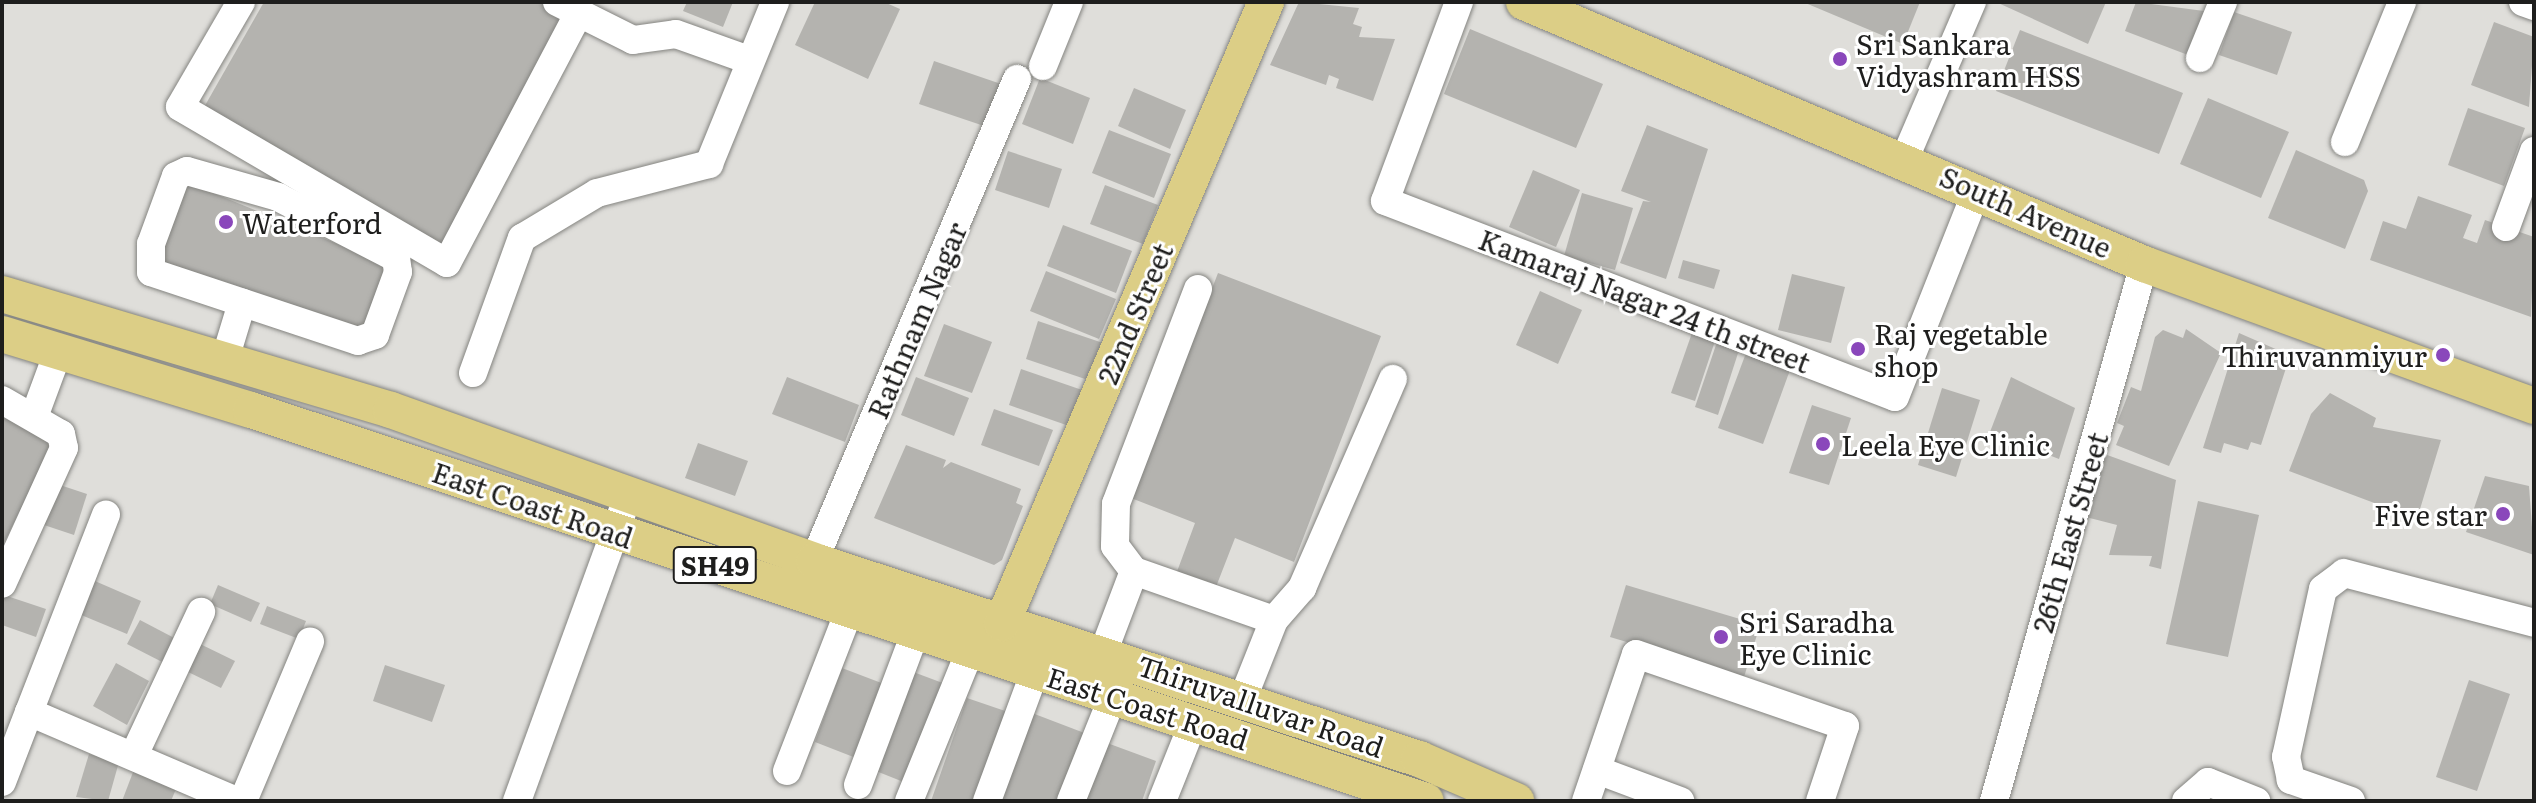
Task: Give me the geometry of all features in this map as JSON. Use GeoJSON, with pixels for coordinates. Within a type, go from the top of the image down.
{"type":"FeatureCollection","features":[{"type":"Feature","properties":{"kind":"main road","name":"22nd Street"},"geometry":{"type":"LineString","coordinates":[[1002,623],[1266,2]]}},
{"type":"Feature","properties":{"kind":"main road","name":"South Avenue"},"geometry":{"type":"LineString","coordinates":[[1524,2],[1905,158],[2144,264],[2534,406]]}},
{"type":"Feature","properties":{"kind":"main road","name":"East Coast Road"},"geometry":{"type":"LineString","coordinates":[[2,294],[233,362],[629,493],[814,561],[1002,623]]}},
{"type":"Feature","properties":{"kind":"main road","name":"East Coast Road"},"geometry":{"type":"LineString","coordinates":[[2,334],[614,531],[970,651],[1202,723],[1426,801]]}},
{"type":"Feature","properties":{"kind":"main road","name":"Thiruvalluvar Road"},"geometry":{"type":"LineString","coordinates":[[1002,623],[1153,667],[1243,698],[1516,801]]}},
{"type":"Feature","properties":{"kind":"main road"},"geometry":{"type":"LineString","coordinates":[[1126,700],[1153,667]]}},
{"type":"Feature","properties":{"kind":"street"},"geometry":{"type":"LineString","coordinates":[[241,2],[180,107],[447,263],[568,8],[633,40],[676,34],[749,60]]}},
{"type":"Feature","properties":{"kind":"street"},"geometry":{"type":"LineString","coordinates":[[473,373],[522,238],[597,193],[709,164],[775,2]]}},
{"type":"Feature","properties":{"kind":"street"},"geometry":{"type":"LineString","coordinates":[[1043,66],[1069,2]]}},
{"type":"Feature","properties":{"kind":"street","name":"Kamaraj Nagar 24 th street"},"geometry":{"type":"LineString","coordinates":[[1459,2],[1385,201],[1895,397],[1977,190]]}},
{"type":"Feature","properties":{"kind":"street"},"geometry":{"type":"LineString","coordinates":[[1905,158],[1972,2]]}},
{"type":"Feature","properties":{"kind":"street"},"geometry":{"type":"LineString","coordinates":[[2200,58],[2223,2]]}},
{"type":"Feature","properties":{"kind":"street"},"geometry":{"type":"LineString","coordinates":[[2345,142],[2402,2]]}},
{"type":"Feature","properties":{"kind":"street"},"geometry":{"type":"LineString","coordinates":[[2523,2],[2534,6]]}},
{"type":"Feature","properties":{"kind":"street","name":"Rathnam Nagar"},"geometry":{"type":"LineString","coordinates":[[814,561],[1017,79]]}},
{"type":"Feature","properties":{"kind":"street"},"geometry":{"type":"LineString","coordinates":[[2506,227],[2534,151]]}},
{"type":"Feature","properties":{"kind":"street"},"geometry":{"type":"LineString","coordinates":[[187,171],[278,197],[399,264],[368,342],[250,306],[151,272],[151,244],[176,176],[187,171]]}},
{"type":"Feature","properties":{"kind":"street","name":"26th East Street"},"geometry":{"type":"LineString","coordinates":[[1994,801],[2144,264]]}},
{"type":"Feature","properties":{"kind":"street"},"geometry":{"type":"LineString","coordinates":[[1198,289],[1116,504],[1115,546],[1134,571],[1274,620]]}},
{"type":"Feature","properties":{"kind":"street"},"geometry":{"type":"LineString","coordinates":[[233,362],[250,306]]}},
{"type":"Feature","properties":{"kind":"street"},"geometry":{"type":"LineString","coordinates":[[34,417],[58,352]]}},
{"type":"Feature","properties":{"kind":"street"},"geometry":{"type":"LineString","coordinates":[[1243,698],[1274,620],[1302,588],[1393,379]]}},
{"type":"Feature","properties":{"kind":"street"},"geometry":{"type":"LineString","coordinates":[[2,400],[61,434],[64,448],[2,584]]}},
{"type":"Feature","properties":{"kind":"street"},"geometry":{"type":"LineString","coordinates":[[517,801],[629,493]]}},
{"type":"Feature","properties":{"kind":"street"},"geometry":{"type":"LineString","coordinates":[[2,782],[106,514]]}},
{"type":"Feature","properties":{"kind":"street"},"geometry":{"type":"LineString","coordinates":[[1103,653],[1134,571]]}},
{"type":"Feature","properties":{"kind":"street"},"geometry":{"type":"LineString","coordinates":[[2351,801],[2291,780],[2286,757],[2323,589],[2344,573],[2534,623]]}},
{"type":"Feature","properties":{"kind":"street"},"geometry":{"type":"LineString","coordinates":[[787,771],[849,611]]}},
{"type":"Feature","properties":{"kind":"street"},"geometry":{"type":"LineString","coordinates":[[135,753],[201,612]]}},
{"type":"Feature","properties":{"kind":"street"},"geometry":{"type":"LineString","coordinates":[[858,785],[915,633]]}},
{"type":"Feature","properties":{"kind":"street"},"geometry":{"type":"LineString","coordinates":[[29,712],[135,753],[240,801],[310,642]]}},
{"type":"Feature","properties":{"kind":"street"},"geometry":{"type":"LineString","coordinates":[[909,801],[970,651]]}},
{"type":"Feature","properties":{"kind":"street"},"geometry":{"type":"LineString","coordinates":[[1586,801],[1636,654],[1845,726],[1820,801]]}},
{"type":"Feature","properties":{"kind":"street"},"geometry":{"type":"LineString","coordinates":[[987,801],[1035,671]]}},
{"type":"Feature","properties":{"kind":"street"},"geometry":{"type":"LineString","coordinates":[[1071,801],[1126,700]]}},
{"type":"Feature","properties":{"kind":"street"},"geometry":{"type":"LineString","coordinates":[[1162,801],[1202,723]]}},
{"type":"Feature","properties":{"kind":"street"},"geometry":{"type":"LineString","coordinates":[[1181,801],[1202,723]]}},
{"type":"Feature","properties":{"kind":"street"},"geometry":{"type":"LineString","coordinates":[[1597,770],[1680,801]]}},
{"type":"Feature","properties":{"kind":"street"},"geometry":{"type":"LineString","coordinates":[[2186,801],[2208,782],[2256,801]]}},
{"type":"Feature","properties":{"kind":"building"},"geometry":{"type":"Polygon","coordinates":[[[264,2],[543,2],[568,16],[447,252],[203,109],[264,2]]]}},
{"type":"Feature","properties":{"kind":"building"},"geometry":{"type":"Polygon","coordinates":[[[687,2],[733,2],[723,27],[683,11],[687,2]]]}},
{"type":"Feature","properties":{"kind":"building"},"geometry":{"type":"Polygon","coordinates":[[[815,2],[884,2],[900,9],[868,79],[795,45],[815,2]]]}},
{"type":"Feature","properties":{"kind":"building"},"geometry":{"type":"Polygon","coordinates":[[[1299,2],[1359,8],[1353,24],[1362,27],[1359,37],[1395,39],[1373,101],[1336,88],[1339,79],[1329,75],[1326,85],[1270,65],[1299,2]]]}},
{"type":"Feature","properties":{"kind":"building"},"geometry":{"type":"Polygon","coordinates":[[[1803,2],[1920,2],[1903,44],[1803,2]]]}},
{"type":"Feature","properties":{"kind":"building"},"geometry":{"type":"Polygon","coordinates":[[[1996,2],[2106,2],[2088,44],[1996,2]]]}},
{"type":"Feature","properties":{"kind":"building"},"geometry":{"type":"Polygon","coordinates":[[[2136,2],[2204,11],[2188,55],[2125,31],[2136,2]]]}},
{"type":"Feature","properties":{"kind":"building"},"geometry":{"type":"Polygon","coordinates":[[[2234,12],[2292,32],[2277,75],[2219,55],[2234,12]]]}},
{"type":"Feature","properties":{"kind":"building"},"geometry":{"type":"Polygon","coordinates":[[[2494,22],[2534,37],[2529,107],[2471,85],[2494,22]]]}},
{"type":"Feature","properties":{"kind":"building"},"geometry":{"type":"Polygon","coordinates":[[[1470,29],[1603,84],[1576,148],[1444,94],[1470,29]]]}},
{"type":"Feature","properties":{"kind":"building"},"geometry":{"type":"Polygon","coordinates":[[[2020,30],[2183,93],[2159,154],[1996,91],[2020,30]]]}},
{"type":"Feature","properties":{"kind":"building"},"geometry":{"type":"Polygon","coordinates":[[[934,61],[1004,85],[990,128],[919,104],[934,61]]]}},
{"type":"Feature","properties":{"kind":"building"},"geometry":{"type":"Polygon","coordinates":[[[1040,78],[1090,98],[1073,144],[1022,124],[1040,78]]]}},
{"type":"Feature","properties":{"kind":"building"},"geometry":{"type":"Polygon","coordinates":[[[1134,88],[1186,110],[1170,149],[1118,126],[1134,88]]]}},
{"type":"Feature","properties":{"kind":"building"},"geometry":{"type":"Polygon","coordinates":[[[2208,98],[2289,132],[2261,198],[2180,164],[2208,98]]]}},
{"type":"Feature","properties":{"kind":"building"},"geometry":{"type":"Polygon","coordinates":[[[2468,108],[2525,128],[2504,186],[2448,165],[2468,108]]]}},
{"type":"Feature","properties":{"kind":"building"},"geometry":{"type":"Polygon","coordinates":[[[1647,125],[1708,149],[1666,279],[1620,263],[1643,201],[1651,202],[1621,191],[1647,125]]]}},
{"type":"Feature","properties":{"kind":"building"},"geometry":{"type":"Polygon","coordinates":[[[1109,130],[1171,154],[1154,198],[1092,173],[1109,130]]]}},
{"type":"Feature","properties":{"kind":"building"},"geometry":{"type":"Polygon","coordinates":[[[2296,150],[2364,180],[2368,191],[2345,249],[2268,218],[2296,150]]]}},
{"type":"Feature","properties":{"kind":"building"},"geometry":{"type":"Polygon","coordinates":[[[1008,151],[1062,169],[1049,208],[995,190],[1008,151]]]}},
{"type":"Feature","properties":{"kind":"building"},"geometry":{"type":"Polygon","coordinates":[[[1533,170],[1580,190],[1556,247],[1509,227],[1533,170]]]}},
{"type":"Feature","properties":{"kind":"building","name":"Waterford"},"geometry":{"type":"Polygon","coordinates":[[[184,181],[394,267],[364,336],[155,262],[184,181]]]}},
{"type":"Feature","properties":{"kind":"building"},"geometry":{"type":"Polygon","coordinates":[[[1105,185],[1158,205],[1143,244],[1090,224],[1105,185]]]}},
{"type":"Feature","properties":{"kind":"building"},"geometry":{"type":"Polygon","coordinates":[[[1582,193],[1633,208],[1615,270],[1564,256],[1582,193]]]}},
{"type":"Feature","properties":{"kind":"building"},"geometry":{"type":"Polygon","coordinates":[[[2418,196],[2472,215],[2463,238],[2477,243],[2485,220],[2534,237],[2531,317],[2370,260],[2383,221],[2406,229],[2418,196]]]}},
{"type":"Feature","properties":{"kind":"building"},"geometry":{"type":"Polygon","coordinates":[[[1063,225],[1132,251],[1116,293],[1047,266],[1063,225]]]}},
{"type":"Feature","properties":{"kind":"building"},"geometry":{"type":"Polygon","coordinates":[[[1683,260],[1720,270],[1714,289],[1678,278],[1683,260]]]}},
{"type":"Feature","properties":{"kind":"building"},"geometry":{"type":"Polygon","coordinates":[[[1046,271],[1116,299],[1099,339],[1030,311],[1046,271]]]}},
{"type":"Feature","properties":{"kind":"building"},"geometry":{"type":"Polygon","coordinates":[[[1218,273],[1381,336],[1294,562],[1235,538],[1214,592],[1175,577],[1195,523],[1131,498],[1218,273]]]}},
{"type":"Feature","properties":{"kind":"building"},"geometry":{"type":"Polygon","coordinates":[[[1792,274],[1845,287],[1831,343],[1778,330],[1792,274]]]}},
{"type":"Feature","properties":{"kind":"building"},"geometry":{"type":"Polygon","coordinates":[[[1540,291],[1582,310],[1558,364],[1516,345],[1540,291]]]}},
{"type":"Feature","properties":{"kind":"building"},"geometry":{"type":"Polygon","coordinates":[[[1038,321],[1103,343],[1091,381],[1026,359],[1038,321]]]}},
{"type":"Feature","properties":{"kind":"building"},"geometry":{"type":"Polygon","coordinates":[[[944,324],[992,342],[972,393],[924,376],[944,324]]]}},
{"type":"Feature","properties":{"kind":"building"},"geometry":{"type":"Polygon","coordinates":[[[2186,329],[2221,353],[2169,466],[2116,445],[2124,426],[2117,423],[2131,387],[2141,391],[2155,337],[2163,330],[2183,338],[2186,329]]]}},
{"type":"Feature","properties":{"kind":"building"},"geometry":{"type":"Polygon","coordinates":[[[1693,330],[1716,338],[1695,401],[1671,393],[1693,330]]]}},
{"type":"Feature","properties":{"kind":"building"},"geometry":{"type":"Polygon","coordinates":[[[2239,333],[2287,354],[2286,368],[2261,445],[2251,442],[2248,450],[2224,443],[2221,453],[2203,448],[2239,333]]]}},
{"type":"Feature","properties":{"kind":"building"},"geometry":{"type":"Polygon","coordinates":[[[1718,339],[1740,347],[1718,415],[1695,407],[1718,339]]]}},
{"type":"Feature","properties":{"kind":"building"},"geometry":{"type":"Polygon","coordinates":[[[1746,353],[1790,370],[1763,444],[1718,428],[1746,353]]]}},
{"type":"Feature","properties":{"kind":"building"},"geometry":{"type":"Polygon","coordinates":[[[1021,369],[1085,391],[1072,427],[1009,405],[1021,369]]]}},
{"type":"Feature","properties":{"kind":"building"},"geometry":{"type":"Polygon","coordinates":[[[787,377],[859,405],[845,442],[772,414],[787,377]]]}},
{"type":"Feature","properties":{"kind":"building"},"geometry":{"type":"Polygon","coordinates":[[[916,377],[969,398],[954,436],[901,415],[916,377]]]}},
{"type":"Feature","properties":{"kind":"building"},"geometry":{"type":"Polygon","coordinates":[[[2011,377],[2075,408],[2059,459],[1990,432],[2011,377]]]}},
{"type":"Feature","properties":{"kind":"building"},"geometry":{"type":"Polygon","coordinates":[[[1942,388],[1980,400],[1956,477],[1918,465],[1942,388]]]}},
{"type":"Feature","properties":{"kind":"building"},"geometry":{"type":"Polygon","coordinates":[[[2330,393],[2376,418],[2373,427],[2441,440],[2417,519],[2289,471],[2311,414],[2330,393]]]}},
{"type":"Feature","properties":{"kind":"building"},"geometry":{"type":"Polygon","coordinates":[[[1812,405],[1851,418],[1829,485],[1789,473],[1812,405]]]}},
{"type":"Feature","properties":{"kind":"building"},"geometry":{"type":"Polygon","coordinates":[[[994,409],[1053,430],[1039,466],[981,445],[994,409]]]}},
{"type":"Feature","properties":{"kind":"building"},"geometry":{"type":"Polygon","coordinates":[[[2,413],[55,440],[2,547],[2,413]]]}},
{"type":"Feature","properties":{"kind":"building"},"geometry":{"type":"Polygon","coordinates":[[[698,443],[748,461],[735,496],[685,478],[698,443]]]}},
{"type":"Feature","properties":{"kind":"building"},"geometry":{"type":"Polygon","coordinates":[[[906,445],[946,460],[943,468],[951,462],[1021,489],[1016,503],[1023,506],[1002,560],[994,565],[874,518],[906,445]]]}},
{"type":"Feature","properties":{"kind":"building"},"geometry":{"type":"Polygon","coordinates":[[[2099,452],[2176,480],[2161,569],[2149,566],[2152,556],[2109,555],[2117,525],[2082,516],[2099,452]]]}},
{"type":"Feature","properties":{"kind":"building","name":"Five star"},"geometry":{"type":"Polygon","coordinates":[[[2485,476],[2529,486],[2534,555],[2466,532],[2485,476]]]}},
{"type":"Feature","properties":{"kind":"building"},"geometry":{"type":"Polygon","coordinates":[[[57,484],[87,494],[74,535],[44,525],[57,484]]]}},
{"type":"Feature","properties":{"kind":"building"},"geometry":{"type":"Polygon","coordinates":[[[2198,501],[2259,515],[2228,657],[2166,644],[2198,501]]]}},
{"type":"Feature","properties":{"kind":"building"},"geometry":{"type":"Polygon","coordinates":[[[88,578],[141,601],[127,634],[74,612],[88,578]]]}},
{"type":"Feature","properties":{"kind":"building"},"geometry":{"type":"Polygon","coordinates":[[[218,585],[260,603],[251,622],[210,604],[218,585]]]}},
{"type":"Feature","properties":{"kind":"building"},"geometry":{"type":"Polygon","coordinates":[[[1626,585],[1760,625],[1744,677],[1610,637],[1626,585]]]}},
{"type":"Feature","properties":{"kind":"building"},"geometry":{"type":"Polygon","coordinates":[[[4,595],[46,609],[36,637],[2,625],[4,595]]]}},
{"type":"Feature","properties":{"kind":"building"},"geometry":{"type":"Polygon","coordinates":[[[267,606],[306,621],[299,639],[260,624],[267,606]]]}},
{"type":"Feature","properties":{"kind":"building"},"geometry":{"type":"Polygon","coordinates":[[[140,620],[180,641],[168,665],[127,644],[140,620]]]}},
{"type":"Feature","properties":{"kind":"building"},"geometry":{"type":"Polygon","coordinates":[[[194,641],[235,661],[221,688],[180,668],[194,641]]]}},
{"type":"Feature","properties":{"kind":"building"},"geometry":{"type":"Polygon","coordinates":[[[116,663],[149,681],[127,725],[93,706],[116,663]]]}},
{"type":"Feature","properties":{"kind":"building"},"geometry":{"type":"Polygon","coordinates":[[[385,665],[445,685],[432,722],[373,701],[385,665]]]}},
{"type":"Feature","properties":{"kind":"building"},"geometry":{"type":"Polygon","coordinates":[[[842,668],[884,684],[856,758],[815,742],[842,668]]]}},
{"type":"Feature","properties":{"kind":"building"},"geometry":{"type":"Polygon","coordinates":[[[908,670],[948,685],[911,785],[871,769],[908,670]]]}},
{"type":"Feature","properties":{"kind":"building"},"geometry":{"type":"Polygon","coordinates":[[[2469,680],[2510,694],[2477,791],[2436,777],[2469,680]]]}},
{"type":"Feature","properties":{"kind":"building"},"geometry":{"type":"Polygon","coordinates":[[[967,698],[1011,713],[981,801],[931,801],[967,698]]]}},
{"type":"Feature","properties":{"kind":"building"},"geometry":{"type":"Polygon","coordinates":[[[1032,713],[1087,734],[1062,801],[998,801],[1032,713]]]}},
{"type":"Feature","properties":{"kind":"building"},"geometry":{"type":"Polygon","coordinates":[[[1099,740],[1156,761],[1142,801],[1078,801],[1099,740]]]}},
{"type":"Feature","properties":{"kind":"building"},"geometry":{"type":"Polygon","coordinates":[[[89,754],[119,762],[108,801],[76,797],[89,754]]]}},
{"type":"Feature","properties":{"kind":"building"},"geometry":{"type":"Polygon","coordinates":[[[135,767],[178,784],[171,801],[122,801],[135,767]]]}},
{"type":"Feature","properties":{"kind":"place","name":"Sri Sankara Vidyashram HSS"},"geometry":{"type":"Point","coordinates":[1840,59]}},
{"type":"Feature","properties":{"kind":"place","name":"Waterford"},"geometry":{"type":"Point","coordinates":[226,222]}},
{"type":"Feature","properties":{"kind":"place","name":"Raj vegetable shop"},"geometry":{"type":"Point","coordinates":[1858,349]}},
{"type":"Feature","properties":{"kind":"place","name":"Thiruvanmiyur"},"geometry":{"type":"Point","coordinates":[2443,355]}},
{"type":"Feature","properties":{"kind":"place","name":"Leela Eye Clinic"},"geometry":{"type":"Point","coordinates":[1823,444]}},
{"type":"Feature","properties":{"kind":"place","name":"Five star"},"geometry":{"type":"Point","coordinates":[2503,514]}},
{"type":"Feature","properties":{"kind":"place","name":"Sri Saradha Eye Clinic"},"geometry":{"type":"Point","coordinates":[1721,637]}}]}
